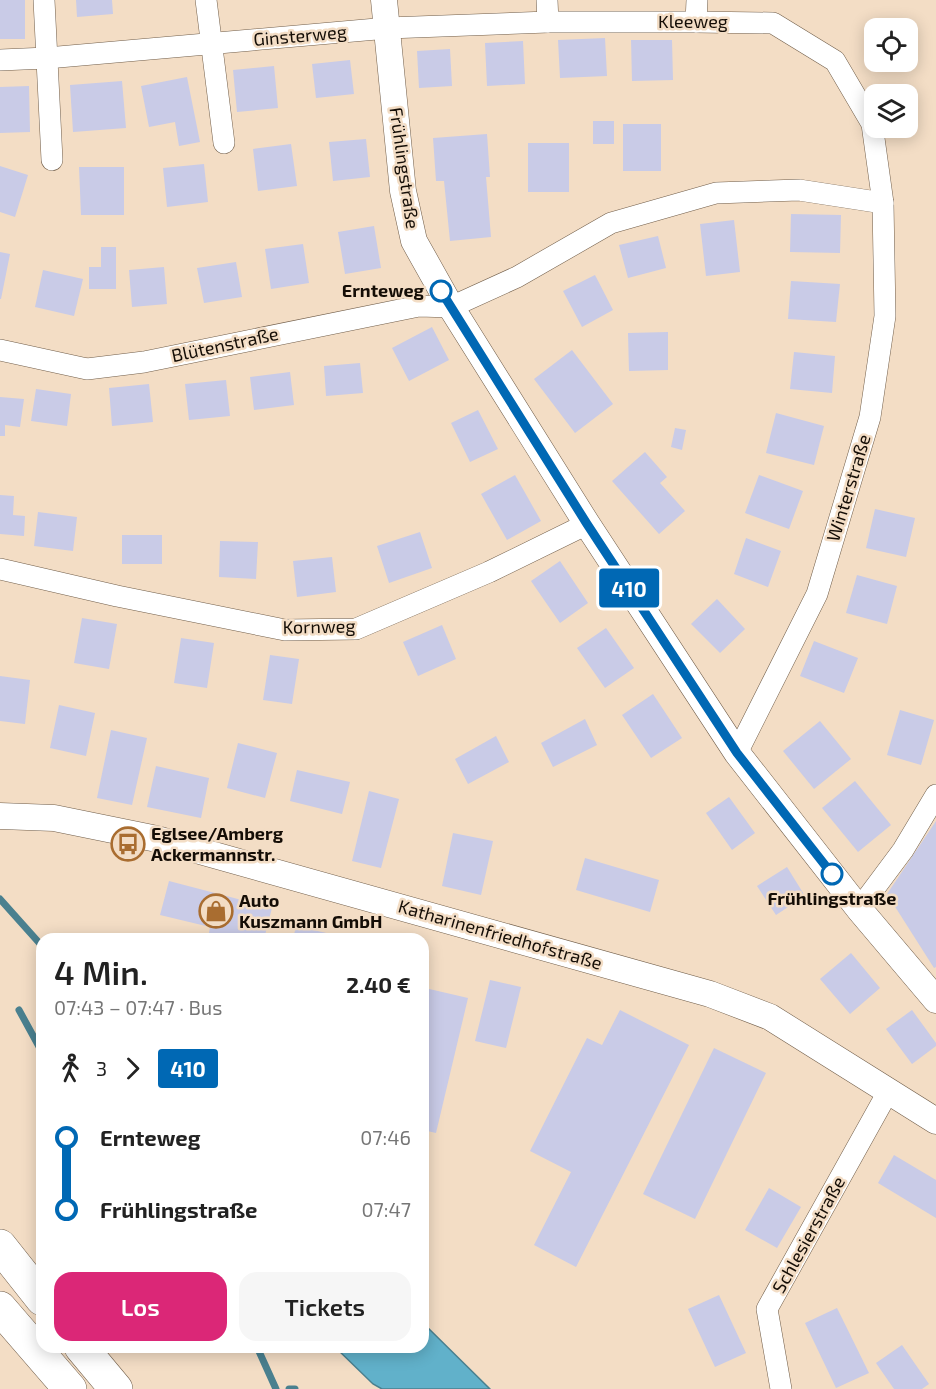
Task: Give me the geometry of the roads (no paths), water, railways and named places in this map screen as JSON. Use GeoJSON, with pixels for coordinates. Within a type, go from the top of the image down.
{"type":"FeatureCollection","features":[{"type":"Feature","properties":{"kind":"main road"},"geometry":{"type":"LineString","coordinates":[[0,1246],[36,1291]]}},
{"type":"Feature","properties":{"kind":"main road"},"geometry":{"type":"LineString","coordinates":[[0,1308],[36,1350]]}},
{"type":"Feature","properties":{"kind":"main road"},"geometry":{"type":"LineString","coordinates":[[39,1353],[70,1389]]}},
{"type":"Feature","properties":{"kind":"main road"},"geometry":{"type":"LineString","coordinates":[[86,1353],[116,1389]]}},
{"type":"Feature","properties":{"kind":"street"},"geometry":{"type":"LineString","coordinates":[[44,0],[52,160]]}},
{"type":"Feature","properties":{"kind":"street"},"geometry":{"type":"LineString","coordinates":[[206,0],[224,142]]}},
{"type":"Feature","properties":{"kind":"street","name":"Frühlingstraße"},"geometry":{"type":"LineString","coordinates":[[384,0],[403,191],[414,241],[451,307],[587,524],[737,753],[860,909],[936,1000]]}},
{"type":"Feature","properties":{"kind":"street"},"geometry":{"type":"LineString","coordinates":[[547,0],[548,22]]}},
{"type":"Feature","properties":{"kind":"street"},"geometry":{"type":"LineString","coordinates":[[696,22],[697,0]]}},
{"type":"Feature","properties":{"kind":"street","name":"Kleeweg"},"geometry":{"type":"LineString","coordinates":[[388,28],[548,22],[773,22],[835,61],[872,124],[884,203]]}},
{"type":"Feature","properties":{"kind":"street","name":"Ginsterweg"},"geometry":{"type":"LineString","coordinates":[[0,60],[48,58],[388,28]]}},
{"type":"Feature","properties":{"kind":"street"},"geometry":{"type":"LineString","coordinates":[[451,307],[517,277],[611,223],[716,193],[799,190],[884,203]]}},
{"type":"Feature","properties":{"kind":"street","name":"Winterstraße"},"geometry":{"type":"LineString","coordinates":[[737,753],[817,594],[870,417],[885,316],[884,203]]}},
{"type":"Feature","properties":{"kind":"street","name":"Blütenstraße"},"geometry":{"type":"LineString","coordinates":[[0,350],[87,369],[144,362],[419,306],[451,307]]}},
{"type":"Feature","properties":{"kind":"street","name":"Kornweg"},"geometry":{"type":"LineString","coordinates":[[0,569],[117,596],[285,630],[356,629],[489,572],[587,524]]}},
{"type":"Feature","properties":{"kind":"street"},"geometry":{"type":"LineString","coordinates":[[860,909],[903,850],[936,795]]}},
{"type":"Feature","properties":{"kind":"street","name":"Katharinenfriedhofstraße"},"geometry":{"type":"LineString","coordinates":[[0,816],[54,818],[157,839],[710,994],[770,1017],[936,1121]]}},
{"type":"Feature","properties":{"kind":"street","name":"Schlesierstraße"},"geometry":{"type":"LineString","coordinates":[[781,1389],[767,1309],[889,1090]]}},
{"type":"Feature","properties":{"kind":"water"},"geometry":{"type":"Polygon","coordinates":[[[429,1329],[490,1389],[382,1389],[373,1384],[341,1353],[429,1353],[429,1329]]]}},
{"type":"Feature","properties":{"kind":"waterway"},"geometry":{"type":"LineString","coordinates":[[0,899],[36,939]]}},
{"type":"Feature","properties":{"kind":"waterway"},"geometry":{"type":"LineString","coordinates":[[19,1010],[36,1041]]}},
{"type":"Feature","properties":{"kind":"waterway"},"geometry":{"type":"LineString","coordinates":[[260,1353],[276,1389]]}},
{"type":"Feature","properties":{"kind":"waterway"},"geometry":{"type":"LineString","coordinates":[[289,1389],[295,1389]]}},
{"type":"Feature","properties":{"kind":"place","name":"Ernteweg"},"geometry":{"type":"Point","coordinates":[441,291]}},
{"type":"Feature","properties":{"kind":"place","name":"Eglsee/Amberg Ackermannstr."},"geometry":{"type":"Point","coordinates":[128,844]}},
{"type":"Feature","properties":{"kind":"place","name":"Frühlingstraße"},"geometry":{"type":"Point","coordinates":[832,874]}},
{"type":"Feature","properties":{"kind":"place","name":"Auto Kuszmann GmbH"},"geometry":{"type":"Point","coordinates":[216,911]}}]}
